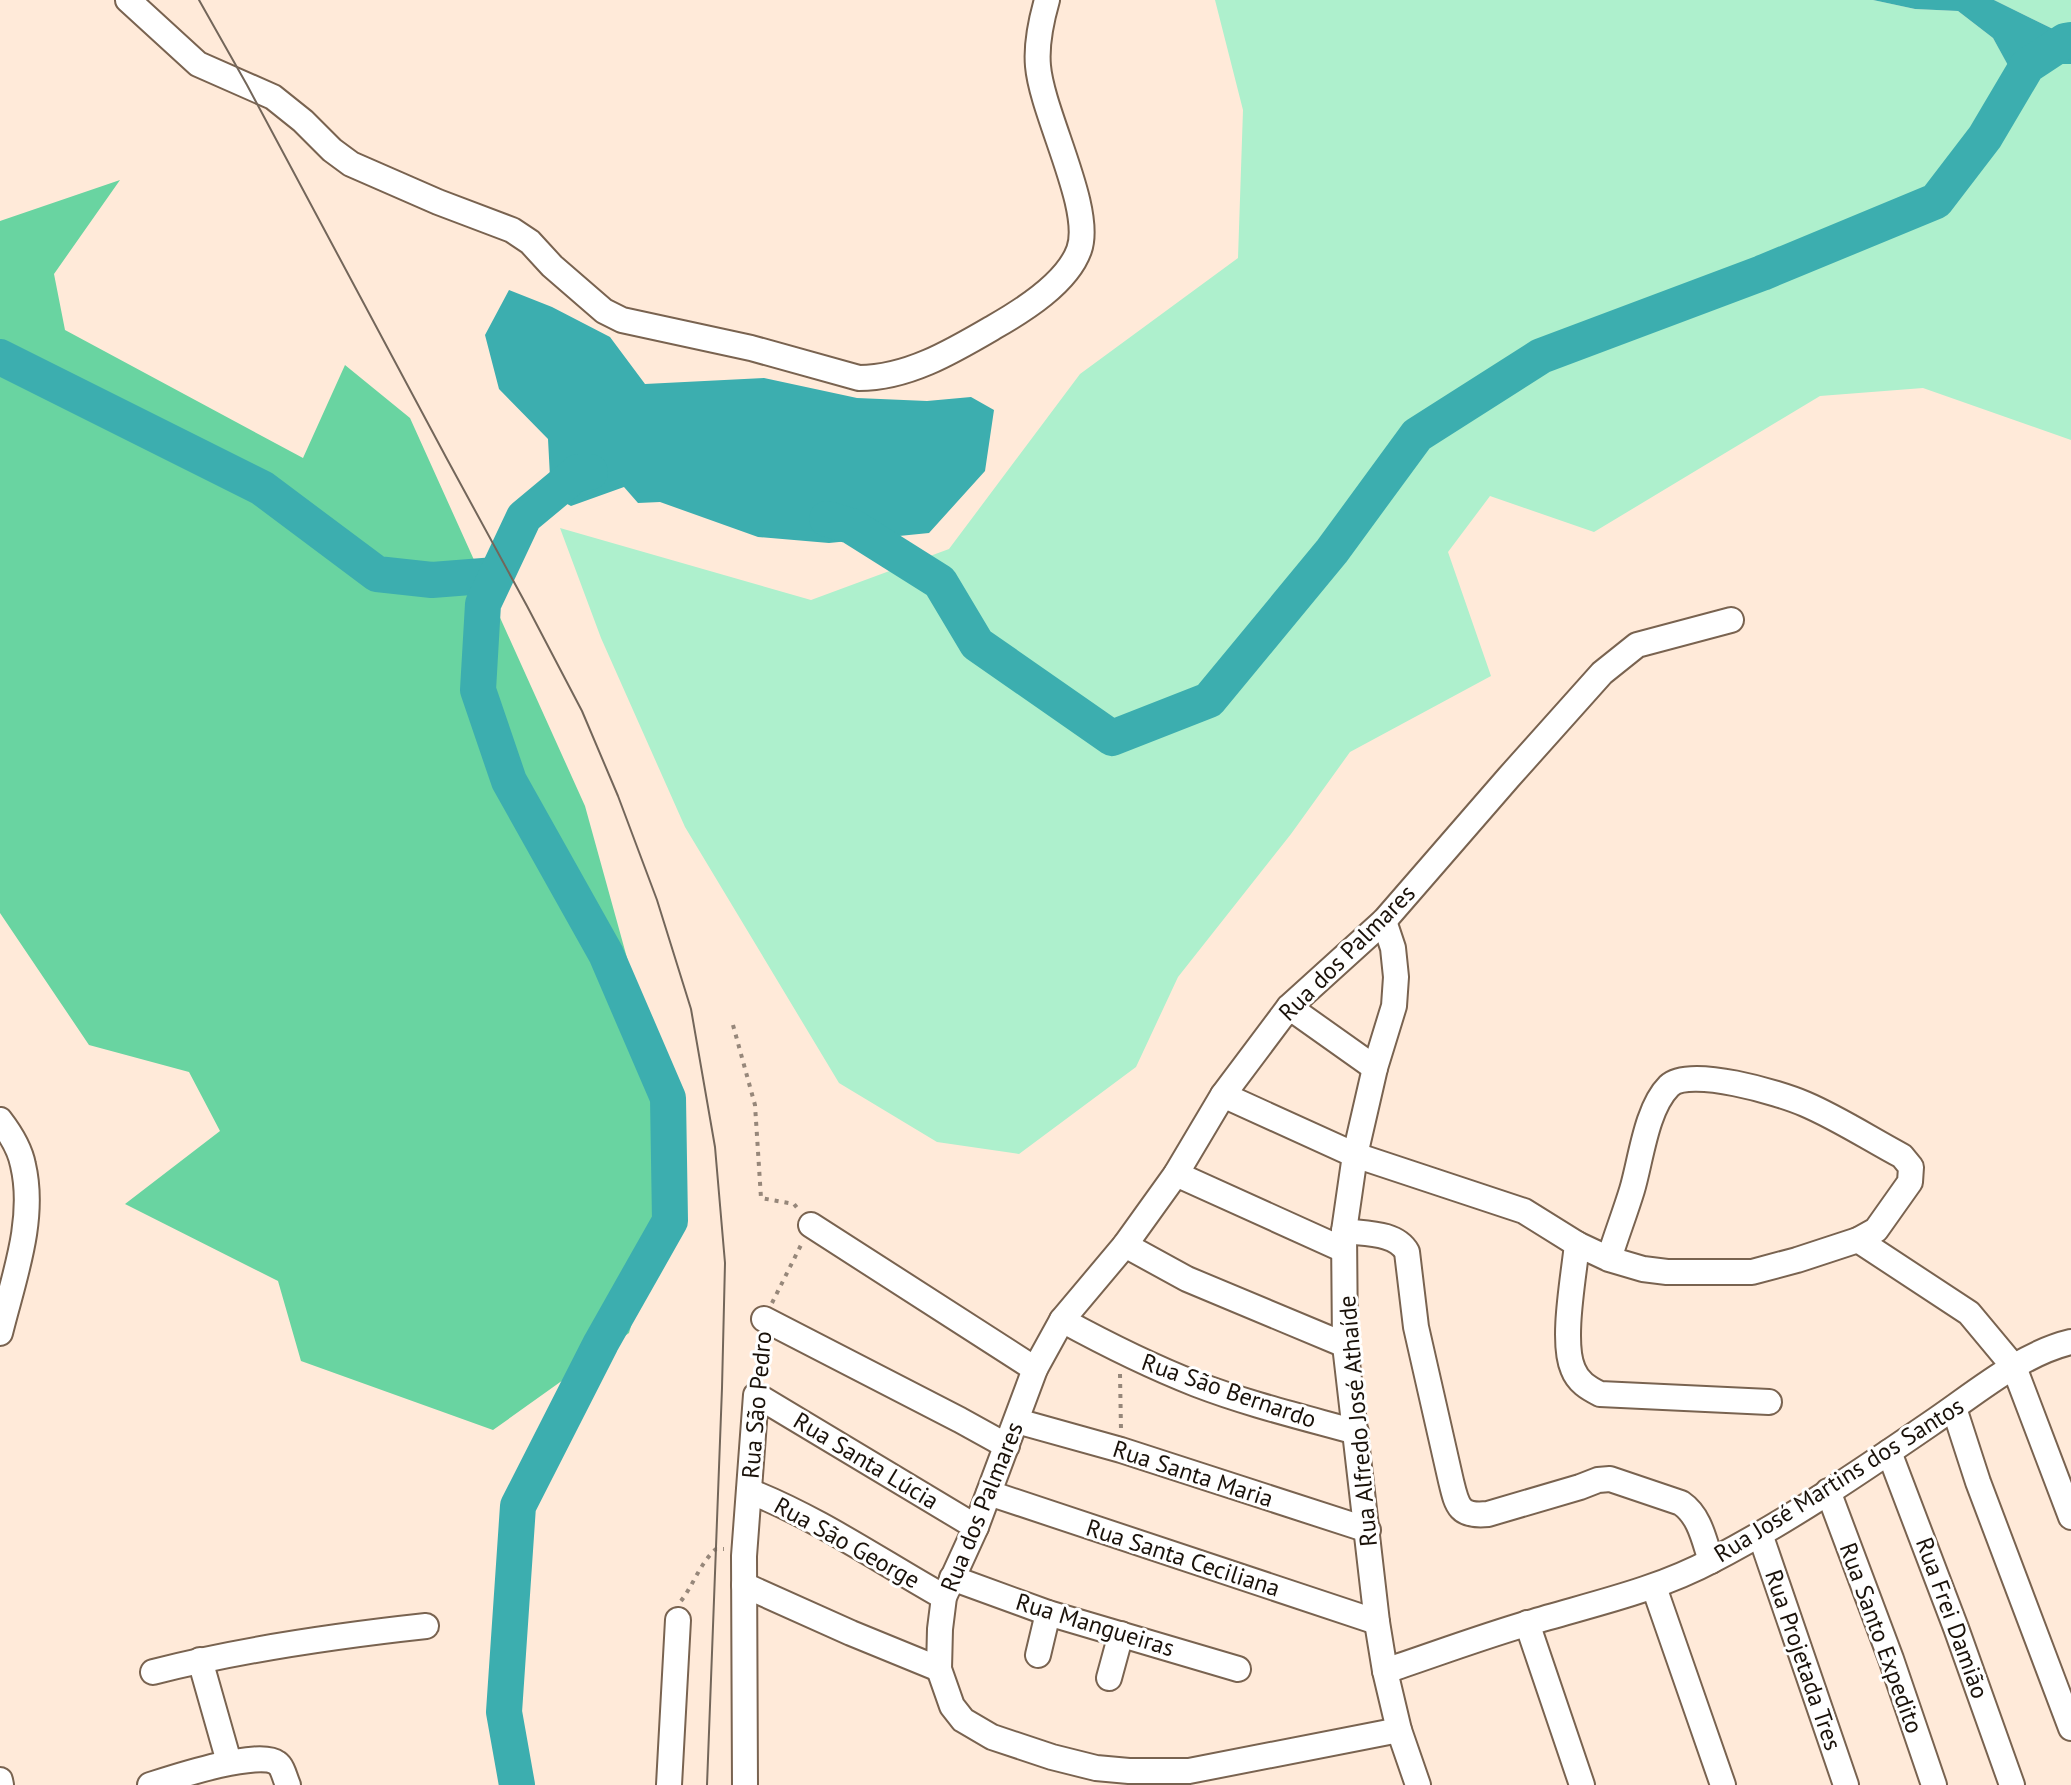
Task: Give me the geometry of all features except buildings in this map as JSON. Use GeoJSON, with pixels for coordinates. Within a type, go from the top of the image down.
{"type":"FeatureCollection","features":[{"type":"Feature","properties":{"kind":"street"},"geometry":{"type":"LineString","coordinates":[[128,0],[198,64],[273,97],[351,164],[512,230],[530,242],[552,266],[604,311],[622,320],[751,348],[842,375],[876,378],[936,359],[1024,310],[1069,267],[1080,249],[1082,230],[1078,202],[1055,134],[1038,69],[1038,43],[1047,0]]}},
{"type":"Feature","properties":{"kind":"street","name":"Rua dos Palmares"},"geometry":{"type":"LineString","coordinates":[[1399,1730],[1189,1778],[1096,1768],[1052,1757],[992,1737],[963,1720],[952,1706],[939,1669],[940,1629],[948,1588],[976,1527],[1035,1369],[1062,1320],[1125,1245],[1176,1174],[1223,1095],[1289,1007],[1384,921],[1602,673],[1637,645],[1731,620]]}},
{"type":"Feature","properties":{"kind":"street","name":"Rua Alfredo José Athaíde"},"geometry":{"type":"LineString","coordinates":[[1384,921],[1393,948],[1396,977],[1394,1006],[1375,1068],[1355,1155],[1344,1240],[1345,1345],[1386,1679],[1418,1785]]}},
{"type":"Feature","properties":{"kind":"street"},"geometry":{"type":"LineString","coordinates":[[1289,1007],[1375,1068]]}},
{"type":"Feature","properties":{"kind":"street"},"geometry":{"type":"LineString","coordinates":[[1223,1095],[1355,1155],[1524,1211],[1577,1244],[1609,1259],[1667,1272],[1752,1272],[1858,1240],[1876,1230],[1910,1182],[1911,1167],[1902,1156],[1804,1103],[1742,1084],[1682,1080],[1668,1087],[1651,1118],[1609,1259]]}},
{"type":"Feature","properties":{"kind":"street"},"geometry":{"type":"LineString","coordinates":[[0,1120],[10,1133],[23,1163],[27,1191],[24,1232],[0,1333]]}},
{"type":"Feature","properties":{"kind":"street"},"geometry":{"type":"LineString","coordinates":[[1176,1174],[1344,1240],[1394,1239],[1401,1243],[1407,1252],[1416,1327],[1456,1503],[1464,1512],[1474,1516],[1488,1514],[1610,1479],[1681,1503],[1689,1509],[1696,1519],[1711,1561]]}},
{"type":"Feature","properties":{"kind":"street"},"geometry":{"type":"LineString","coordinates":[[811,1225],[1035,1369]]}},
{"type":"Feature","properties":{"kind":"street"},"geometry":{"type":"LineString","coordinates":[[1858,1240],[1969,1313],[2014,1367],[2071,1517]]}},
{"type":"Feature","properties":{"kind":"street"},"geometry":{"type":"LineString","coordinates":[[1577,1244],[1569,1354],[1573,1369],[1587,1388],[1600,1394],[1769,1402]]}},
{"type":"Feature","properties":{"kind":"street"},"geometry":{"type":"LineString","coordinates":[[1125,1245],[1187,1279],[1345,1345]]}},
{"type":"Feature","properties":{"kind":"street"},"geometry":{"type":"LineString","coordinates":[[764,1319],[1007,1446]]}},
{"type":"Feature","properties":{"kind":"street","name":"Rua São Bernardo"},"geometry":{"type":"LineString","coordinates":[[1062,1320],[1120,1352],[1195,1384],[1246,1402],[1356,1432]]}},
{"type":"Feature","properties":{"kind":"street","name":"Rua José Martins dos Santos"},"geometry":{"type":"LineString","coordinates":[[1386,1679],[1527,1623],[1654,1587],[1711,1561],[1760,1534],[1889,1452],[2014,1367],[2071,1342]]}},
{"type":"Feature","properties":{"kind":"street","name":"Rua São Pedro"},"geometry":{"type":"LineString","coordinates":[[745,1785],[744,1556],[756,1395]]}},
{"type":"Feature","properties":{"kind":"street","name":"Rua Santa Lúcia"},"geometry":{"type":"LineString","coordinates":[[756,1395],[976,1527]]}},
{"type":"Feature","properties":{"kind":"street"},"geometry":{"type":"LineString","coordinates":[[1954,1408],[1978,1482],[2071,1728]]}},
{"type":"Feature","properties":{"kind":"street","name":"Rua Santa Maria"},"geometry":{"type":"LineString","coordinates":[[1017,1421],[1121,1450],[1368,1530]]}},
{"type":"Feature","properties":{"kind":"street","name":"Rua Frei Damião"},"geometry":{"type":"LineString","coordinates":[[1889,1452],[2012,1785]]}},
{"type":"Feature","properties":{"kind":"street","name":"Rua São George"},"geometry":{"type":"LineString","coordinates":[[749,1491],[948,1588]]}},
{"type":"Feature","properties":{"kind":"street","name":"Rua Santo Expedito"},"geometry":{"type":"LineString","coordinates":[[1828,1491],[1934,1785]]}},
{"type":"Feature","properties":{"kind":"street","name":"Rua Santa Ceciliana"},"geometry":{"type":"LineString","coordinates":[[989,1493],[1377,1622]]}},
{"type":"Feature","properties":{"kind":"street","name":"Rua Projetada Tres"},"geometry":{"type":"LineString","coordinates":[[1760,1534],[1846,1785]]}},
{"type":"Feature","properties":{"kind":"street"},"geometry":{"type":"LineString","coordinates":[[744,1585],[939,1669]]}},
{"type":"Feature","properties":{"kind":"street"},"geometry":{"type":"LineString","coordinates":[[1654,1587],[1723,1785]]}},
{"type":"Feature","properties":{"kind":"street","name":"Rua Mangueiras"},"geometry":{"type":"LineString","coordinates":[[948,1588],[1048,1613],[1238,1669]]}},
{"type":"Feature","properties":{"kind":"street"},"geometry":{"type":"LineString","coordinates":[[1038,1655],[1048,1613]]}},
{"type":"Feature","properties":{"kind":"street"},"geometry":{"type":"LineString","coordinates":[[669,1785],[678,1620]]}},
{"type":"Feature","properties":{"kind":"street"},"geometry":{"type":"LineString","coordinates":[[1527,1623],[1582,1785]]}},
{"type":"Feature","properties":{"kind":"street"},"geometry":{"type":"LineString","coordinates":[[153,1672],[200,1660],[376,1631],[426,1626]]}},
{"type":"Feature","properties":{"kind":"street"},"geometry":{"type":"LineString","coordinates":[[1109,1678],[1121,1634]]}},
{"type":"Feature","properties":{"kind":"street"},"geometry":{"type":"LineString","coordinates":[[200,1660],[229,1762]]}},
{"type":"Feature","properties":{"kind":"street"},"geometry":{"type":"LineString","coordinates":[[150,1785],[229,1762],[261,1760],[279,1764],[288,1785]]}},
{"type":"Feature","properties":{"kind":"path"},"geometry":{"type":"LineString","coordinates":[[733,1025],[755,1105],[761,1198],[794,1204],[811,1225]]}},
{"type":"Feature","properties":{"kind":"path","name":"Rua São Pedro"},"geometry":{"type":"LineString","coordinates":[[756,1395],[764,1319],[811,1225]]}},
{"type":"Feature","properties":{"kind":"path"},"geometry":{"type":"LineString","coordinates":[[1120,1352],[1121,1450]]}},
{"type":"Feature","properties":{"kind":"path"},"geometry":{"type":"LineString","coordinates":[[678,1620],[679,1604],[706,1558],[716,1549],[737,1549],[744,1556]]}},
{"type":"Feature","properties":{"kind":"green space"},"geometry":{"type":"Polygon","coordinates":[[[1215,0],[1873,0],[1915,9],[1958,11],[1993,38],[2015,77],[2060,64],[2071,64],[2071,440],[1923,388],[1820,396],[1594,532],[1490,496],[1448,552],[1491,676],[1350,752],[1291,834],[1178,977],[1136,1067],[1019,1154],[937,1142],[839,1083],[685,827],[601,638],[560,528],[811,600],[949,549],[1080,374],[1238,258],[1243,110],[1215,0]]]}},
{"type":"Feature","properties":{"kind":"green space"},"geometry":{"type":"Polygon","coordinates":[[[1994,0],[2071,0],[2071,27],[2053,29],[1994,0]]]}},
{"type":"Feature","properties":{"kind":"green space"},"geometry":{"type":"Polygon","coordinates":[[[120,180],[54,274],[65,330],[303,458],[345,365],[410,418],[585,806],[681,1153],[629,1333],[493,1430],[301,1361],[278,1281],[125,1204],[220,1131],[189,1072],[89,1045],[0,913],[0,221],[120,180]]]}},
{"type":"Feature","properties":{"kind":"water"},"geometry":{"type":"Polygon","coordinates":[[[1873,0],[1994,0],[2053,29],[2071,27],[2071,64],[2060,64],[2015,78],[1993,38],[1958,11],[1915,9],[1873,0]]]}},
{"type":"Feature","properties":{"kind":"water"},"geometry":{"type":"Polygon","coordinates":[[[509,290],[552,307],[610,337],[645,384],[764,378],[857,398],[927,401],[971,397],[994,410],[985,471],[929,533],[829,543],[758,537],[660,502],[638,503],[624,487],[571,506],[539,489],[550,477],[548,439],[499,389],[485,335],[509,290]]]}},
{"type":"Feature","properties":{"kind":"waterway"},"geometry":{"type":"LineString","coordinates":[[827,519],[851,526],[940,582],[977,644],[1112,738],[1209,700],[1332,551],[1417,435],[1541,356],[1762,273],[1936,201],[1985,137],[2027,66],[2071,40]]}},
{"type":"Feature","properties":{"kind":"waterway"},"geometry":{"type":"LineString","coordinates":[[0,357],[262,488],[377,574],[432,580],[496,575]]}},
{"type":"Feature","properties":{"kind":"waterway"},"geometry":{"type":"LineString","coordinates":[[517,1785],[504,1712],[518,1506],[601,1343],[670,1221],[668,1098],[606,954],[509,781],[478,690],[483,604],[524,517],[578,472],[590,472]]}},
{"type":"Feature","properties":{"kind":"tram line"},"geometry":{"type":"LineString","coordinates":[[199,0],[582,711],[657,900],[691,1009],[715,1147],[725,1263],[707,1785]]}}]}
